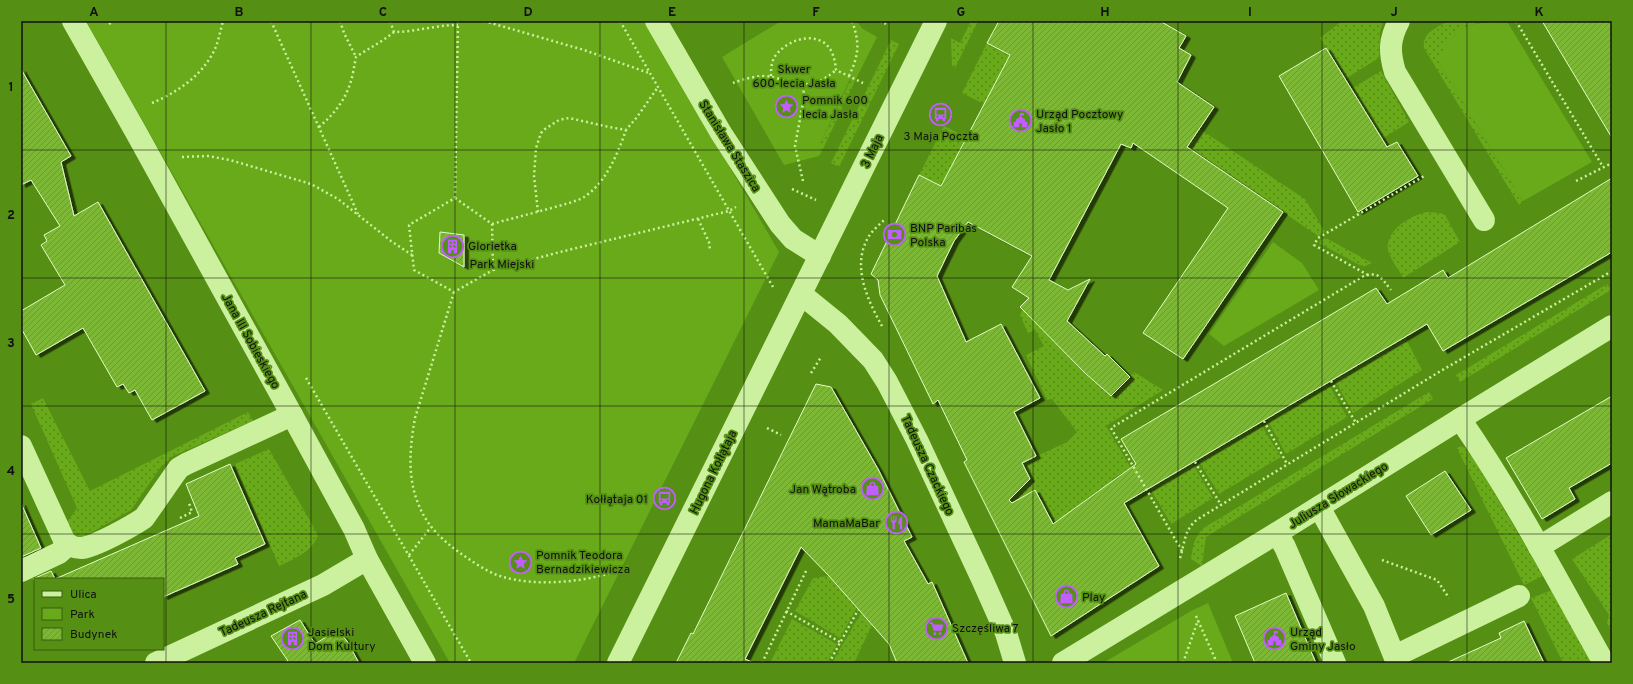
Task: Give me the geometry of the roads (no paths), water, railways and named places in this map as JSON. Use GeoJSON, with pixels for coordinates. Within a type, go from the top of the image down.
{"type":"FeatureCollection","features":[{"type":"Feature","properties":{"kind":"street","name":"Jana III Sobieskiego"},"geometry":{"type":"LineString","coordinates":[[73,21],[292,415],[354,529],[367,559],[425,663]]}},
{"type":"Feature","properties":{"kind":"street","name":"Stanisława Staszica"},"geometry":{"type":"LineString","coordinates":[[656,21],[721,133],[780,224],[793,239],[820,256]]}},
{"type":"Feature","properties":{"kind":"street","name":"3 Maja"},"geometry":{"type":"LineString","coordinates":[[804,288],[936,21]]}},
{"type":"Feature","properties":{"kind":"street"},"geometry":{"type":"LineString","coordinates":[[1399,21],[1390,46],[1391,60],[1395,72],[1484,220]]}},
{"type":"Feature","properties":{"kind":"street","name":"Hugona Kołłątaja"},"geometry":{"type":"LineString","coordinates":[[618,663],[804,288]]}},
{"type":"Feature","properties":{"kind":"street","name":"Tadeusza Czackiego"},"geometry":{"type":"LineString","coordinates":[[804,288],[873,360],[887,382],[917,440],[985,586],[1006,633],[1015,663]]}},
{"type":"Feature","properties":{"kind":"street","name":"Juliusza Słowackiego"},"geometry":{"type":"LineString","coordinates":[[1063,663],[1612,326]]}},
{"type":"Feature","properties":{"kind":"street"},"geometry":{"type":"LineString","coordinates":[[21,446],[61,534],[68,544],[77,548],[89,546],[137,522],[149,512],[161,492],[179,468],[194,459],[292,415]]}},
{"type":"Feature","properties":{"kind":"street"},"geometry":{"type":"LineString","coordinates":[[1460,419],[1485,456],[1539,547],[1604,663]]}},
{"type":"Feature","properties":{"kind":"street"},"geometry":{"type":"LineString","coordinates":[[1539,547],[1612,502]]}},
{"type":"Feature","properties":{"kind":"street"},"geometry":{"type":"LineString","coordinates":[[1319,507],[1374,606],[1396,660],[1463,623],[1519,596]]}},
{"type":"Feature","properties":{"kind":"street"},"geometry":{"type":"LineString","coordinates":[[1277,533],[1285,547],[1335,663]]}},
{"type":"Feature","properties":{"kind":"street"},"geometry":{"type":"LineString","coordinates":[[21,571],[59,553],[68,544]]}},
{"type":"Feature","properties":{"kind":"street","name":"Tadeusza Rejtana"},"geometry":{"type":"LineString","coordinates":[[156,663],[323,585],[367,559]]}},
{"type":"Feature","properties":{"kind":"place","name":"Pomnik 600 lecia Jasła"},"geometry":{"type":"Point","coordinates":[787,107]}},
{"type":"Feature","properties":{"kind":"place","name":"3 Maja Poczta"},"geometry":{"type":"Point","coordinates":[941,115]}},
{"type":"Feature","properties":{"kind":"place","name":"Urząd Pocztowy Jasło 1"},"geometry":{"type":"Point","coordinates":[1020,121]}},
{"type":"Feature","properties":{"kind":"place","name":"BNP Paribas Polska"},"geometry":{"type":"Point","coordinates":[895,235]}},
{"type":"Feature","properties":{"kind":"place","name":"Glorietka"},"geometry":{"type":"Point","coordinates":[452,246]}},
{"type":"Feature","properties":{"kind":"place","name":"Jan Wątroba"},"geometry":{"type":"Point","coordinates":[872,489]}},
{"type":"Feature","properties":{"kind":"place","name":"Kołłątaja 01"},"geometry":{"type":"Point","coordinates":[664,499]}},
{"type":"Feature","properties":{"kind":"place","name":"MamaMaBar"},"geometry":{"type":"Point","coordinates":[896,523]}},
{"type":"Feature","properties":{"kind":"place","name":"Pomnik Teodora Bernadzikiewicza"},"geometry":{"type":"Point","coordinates":[521,562]}},
{"type":"Feature","properties":{"kind":"place","name":"Play"},"geometry":{"type":"Point","coordinates":[1067,597]}},
{"type":"Feature","properties":{"kind":"place","name":"Szczęśliwa 7"},"geometry":{"type":"Point","coordinates":[937,628]}},
{"type":"Feature","properties":{"kind":"place","name":"Jasielski Dom Kultury"},"geometry":{"type":"Point","coordinates":[293,639]}},
{"type":"Feature","properties":{"kind":"place","name":"Urząd Gminy Jasło"},"geometry":{"type":"Point","coordinates":[1275,639]}},
{"type":"Feature","properties":{"kind":"park label","name":"Skwer 600-lecia Jasła"},"geometry":{"type":"Point","coordinates":[794,76]}},
{"type":"Feature","properties":{"kind":"park label","name":"Park Miejski"},"geometry":{"type":"Point","coordinates":[502,264]}}]}
